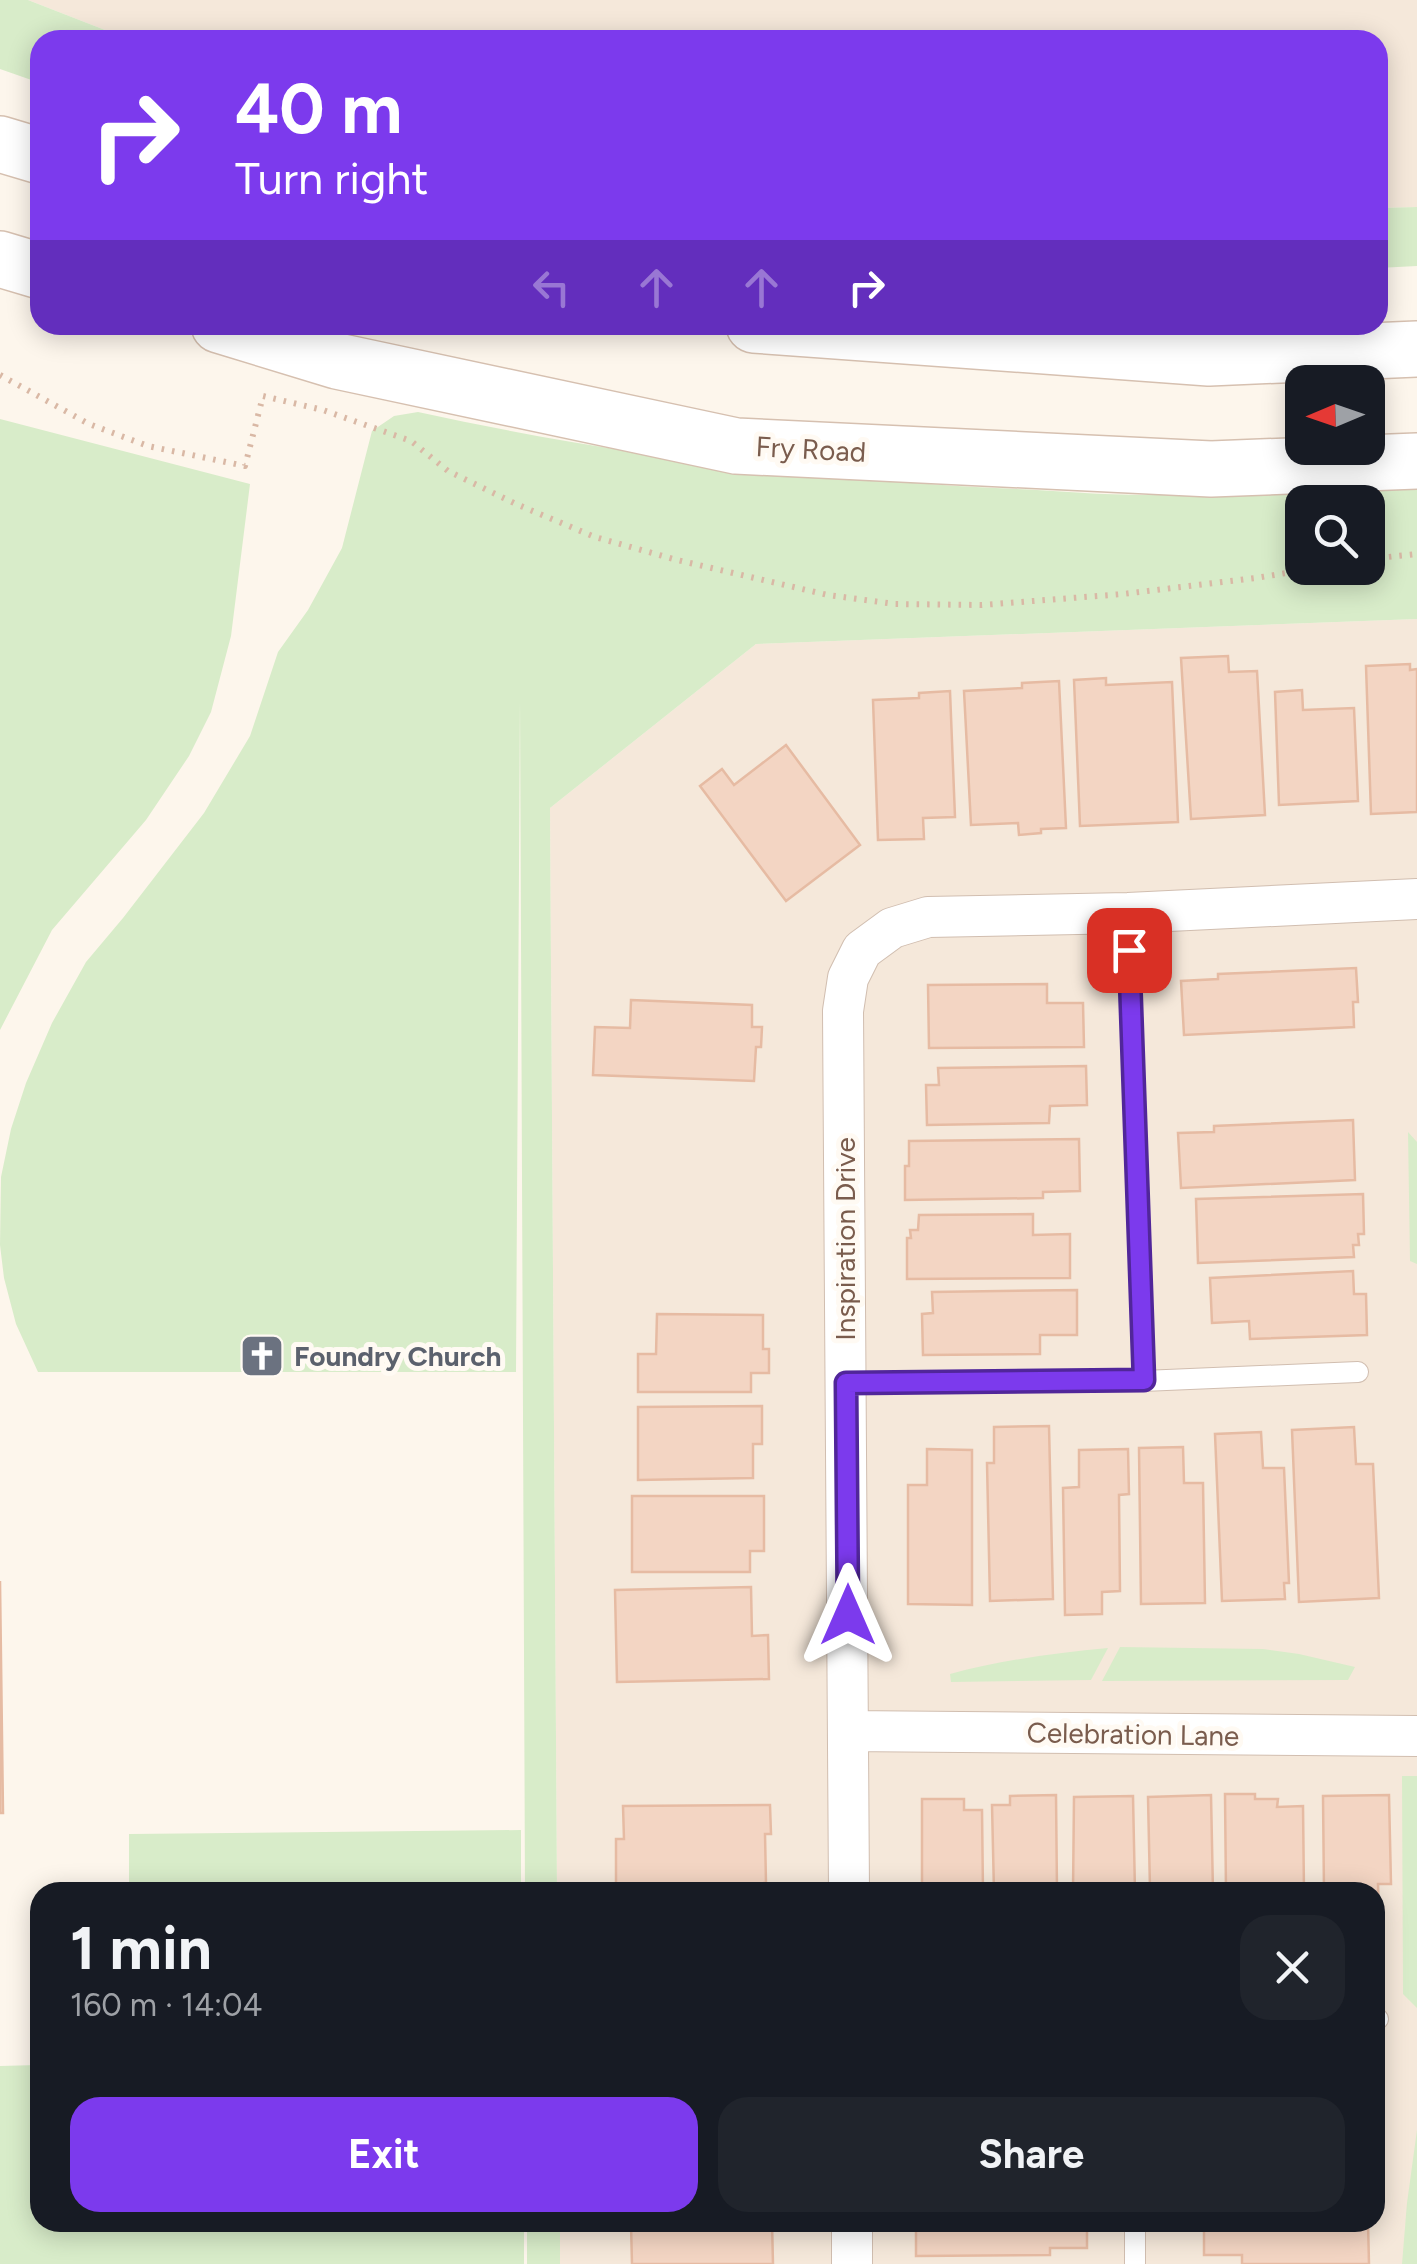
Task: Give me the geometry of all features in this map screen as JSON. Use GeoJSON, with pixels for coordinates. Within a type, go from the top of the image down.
{"type":"FeatureCollection","features":[{"type":"Feature","properties":{"kind":"main road"},"geometry":{"type":"LineString","coordinates":[[0,144],[30,153]]}},
{"type":"Feature","properties":{"kind":"main road"},"geometry":{"type":"LineString","coordinates":[[0,259],[30,268]]}},
{"type":"Feature","properties":{"kind":"main road","name":"Fry Road"},"geometry":{"type":"LineString","coordinates":[[253,335],[338,360],[736,446],[1210,470],[1417,462]]}},
{"type":"Feature","properties":{"kind":"main road"},"geometry":{"type":"LineString","coordinates":[[892,335],[1209,358],[1417,349]]}},
{"type":"Feature","properties":{"kind":"street"},"geometry":{"type":"LineString","coordinates":[[1128,913],[1417,899]]}},
{"type":"Feature","properties":{"kind":"street","name":"Inspiration Drive"},"geometry":{"type":"LineString","coordinates":[[849,1882],[843,1011],[848,978],[862,950],[892,928],[928,917],[1128,913]]}},
{"type":"Feature","properties":{"kind":"street","name":"Celebration Lane"},"geometry":{"type":"LineString","coordinates":[[848,1731],[1417,1736]]}},
{"type":"Feature","properties":{"kind":"street"},"geometry":{"type":"LineString","coordinates":[[852,2232],[852,2264]]}},
{"type":"Feature","properties":{"kind":"lane"},"geometry":{"type":"LineString","coordinates":[[1128,913],[1144,1380]]}},
{"type":"Feature","properties":{"kind":"lane"},"geometry":{"type":"LineString","coordinates":[[846,1383],[1144,1380],[1358,1372]]}},
{"type":"Feature","properties":{"kind":"lane"},"geometry":{"type":"LineString","coordinates":[[1134,2264],[1135,2232]]}},
{"type":"Feature","properties":{"kind":"path"},"geometry":{"type":"LineString","coordinates":[[0,375],[89,424],[148,446],[245,466],[263,396],[323,410],[411,441],[448,471],[595,537],[828,595],[894,604],[982,605],[1123,594],[1285,573]]}},
{"type":"Feature","properties":{"kind":"path"},"geometry":{"type":"LineString","coordinates":[[1385,557],[1417,554]]}},
{"type":"Feature","properties":{"kind":"shaded area"},"geometry":{"type":"Polygon","coordinates":[[[28,0],[1417,0],[1417,207],[1388,208],[1388,30],[105,30],[28,0]]]}},
{"type":"Feature","properties":{"kind":"shaded area"},"geometry":{"type":"Polygon","coordinates":[[[1417,619],[1417,2264],[560,2264],[560,2232],[1385,2232],[1385,1882],[557,1882],[550,808],[756,644],[1417,619]]]}},
{"type":"Feature","properties":{"kind":"green space"},"geometry":{"type":"Polygon","coordinates":[[[0,0],[28,0],[105,30],[30,30],[30,80],[0,69],[0,0]]]}},
{"type":"Feature","properties":{"kind":"green space"},"geometry":{"type":"Polygon","coordinates":[[[1417,207],[1417,266],[1388,267],[1388,208],[1417,207]]]}},
{"type":"Feature","properties":{"kind":"green space"},"geometry":{"type":"Polygon","coordinates":[[[418,412],[640,453],[790,472],[1097,494],[1285,493],[1285,585],[1385,585],[1385,489],[1417,488],[1417,619],[756,644],[550,808],[557,1882],[525,1882],[520,699],[516,1372],[38,1372],[16,1324],[4,1278],[0,1245],[1,1177],[26,1083],[52,1023],[86,962],[204,813],[250,736],[278,652],[308,610],[342,548],[372,431],[394,416],[418,412]]]}},
{"type":"Feature","properties":{"kind":"green space"},"geometry":{"type":"Polygon","coordinates":[[[0,419],[250,484],[231,636],[211,712],[189,756],[146,820],[52,930],[0,1030],[0,419]]]}},
{"type":"Feature","properties":{"kind":"green space"},"geometry":{"type":"Polygon","coordinates":[[[1408,1132],[1417,1142],[1417,1264],[1410,1261],[1408,1132]]]}},
{"type":"Feature","properties":{"kind":"green space"},"geometry":{"type":"Polygon","coordinates":[[[1120,1647],[1263,1649],[1355,1667],[1348,1680],[1102,1681],[1120,1647]]]}},
{"type":"Feature","properties":{"kind":"green space"},"geometry":{"type":"Polygon","coordinates":[[[1108,1648],[1091,1680],[951,1682],[950,1674],[989,1665],[1108,1648]]]}},
{"type":"Feature","properties":{"kind":"green space"},"geometry":{"type":"Polygon","coordinates":[[[1402,1776],[1417,1776],[1417,2008],[1403,1994],[1402,1776]]]}},
{"type":"Feature","properties":{"kind":"green space"},"geometry":{"type":"Polygon","coordinates":[[[521,1830],[521,1882],[129,1882],[129,1834],[521,1830]]]}},
{"type":"Feature","properties":{"kind":"green space"},"geometry":{"type":"Polygon","coordinates":[[[30,2065],[30,2232],[524,2232],[524,2264],[0,2264],[0,2066],[30,2065]]]}},
{"type":"Feature","properties":{"kind":"green space"},"geometry":{"type":"Polygon","coordinates":[[[1417,2130],[1417,2264],[1402,2264],[1407,2203],[1417,2130]]]}},
{"type":"Feature","properties":{"kind":"green space"},"geometry":{"type":"Polygon","coordinates":[[[527,2232],[560,2232],[560,2264],[527,2264],[527,2232]]]}},
{"type":"Feature","properties":{"kind":"building"},"geometry":{"type":"Polygon","coordinates":[[[1228,656],[1229,672],[1257,671],[1265,815],[1191,819],[1181,658],[1228,656]]]}},
{"type":"Feature","properties":{"kind":"building"},"geometry":{"type":"Polygon","coordinates":[[[1410,664],[1410,670],[1417,669],[1417,812],[1371,814],[1366,666],[1410,664]]]}},
{"type":"Feature","properties":{"kind":"building"},"geometry":{"type":"Polygon","coordinates":[[[1106,678],[1106,685],[1172,682],[1178,822],[1080,826],[1074,680],[1106,678]]]}},
{"type":"Feature","properties":{"kind":"building"},"geometry":{"type":"Polygon","coordinates":[[[1059,681],[1066,828],[1019,835],[1018,823],[971,825],[964,691],[1022,688],[1022,683],[1059,681]]]}},
{"type":"Feature","properties":{"kind":"building"},"geometry":{"type":"Polygon","coordinates":[[[1302,690],[1303,710],[1354,708],[1358,801],[1279,805],[1275,692],[1302,690]]]}},
{"type":"Feature","properties":{"kind":"building"},"geometry":{"type":"Polygon","coordinates":[[[950,691],[955,817],[923,818],[924,839],[878,840],[873,700],[919,698],[919,693],[950,691]]]}},
{"type":"Feature","properties":{"kind":"building"},"geometry":{"type":"Polygon","coordinates":[[[786,745],[860,845],[786,901],[700,786],[722,769],[734,785],[786,745]]]}},
{"type":"Feature","properties":{"kind":"building"},"geometry":{"type":"Polygon","coordinates":[[[1356,968],[1358,1002],[1353,1002],[1354,1027],[1184,1035],[1181,981],[1218,979],[1218,974],[1356,968]]]}},
{"type":"Feature","properties":{"kind":"building"},"geometry":{"type":"Polygon","coordinates":[[[1047,984],[1047,1003],[1083,1003],[1084,1047],[929,1048],[928,985],[1047,984]]]}},
{"type":"Feature","properties":{"kind":"building"},"geometry":{"type":"Polygon","coordinates":[[[631,1000],[752,1005],[752,1027],[762,1027],[761,1047],[756,1047],[754,1081],[593,1075],[595,1027],[630,1028],[631,1000]]]}},
{"type":"Feature","properties":{"kind":"building"},"geometry":{"type":"Polygon","coordinates":[[[1086,1066],[1087,1105],[1050,1106],[1049,1123],[927,1125],[926,1085],[939,1085],[938,1068],[1086,1066]]]}},
{"type":"Feature","properties":{"kind":"building"},"geometry":{"type":"Polygon","coordinates":[[[1353,1120],[1355,1180],[1181,1188],[1178,1133],[1214,1132],[1214,1126],[1353,1120]]]}},
{"type":"Feature","properties":{"kind":"building"},"geometry":{"type":"Polygon","coordinates":[[[1079,1139],[1080,1191],[1043,1192],[1043,1198],[905,1200],[909,1141],[1079,1139]]]}},
{"type":"Feature","properties":{"kind":"building"},"geometry":{"type":"Polygon","coordinates":[[[1363,1194],[1364,1234],[1358,1234],[1359,1245],[1353,1245],[1354,1257],[1198,1263],[1196,1199],[1363,1194]]]}},
{"type":"Feature","properties":{"kind":"building"},"geometry":{"type":"Polygon","coordinates":[[[1033,1214],[1033,1235],[1070,1234],[1070,1278],[907,1279],[907,1238],[911,1238],[910,1230],[918,1230],[919,1215],[1033,1214]]]}},
{"type":"Feature","properties":{"kind":"building"},"geometry":{"type":"Polygon","coordinates":[[[1353,1271],[1354,1294],[1366,1294],[1367,1335],[1250,1339],[1249,1321],[1212,1323],[1210,1278],[1353,1271]]]}},
{"type":"Feature","properties":{"kind":"building"},"geometry":{"type":"Polygon","coordinates":[[[1077,1290],[1077,1335],[1040,1335],[1040,1354],[923,1355],[922,1314],[933,1313],[932,1292],[1077,1290]]]}},
{"type":"Feature","properties":{"kind":"building"},"geometry":{"type":"Polygon","coordinates":[[[657,1314],[763,1315],[763,1349],[769,1349],[769,1373],[751,1373],[751,1392],[638,1392],[638,1354],[656,1354],[657,1314]]]}},
{"type":"Feature","properties":{"kind":"building"},"geometry":{"type":"Polygon","coordinates":[[[762,1406],[762,1444],[753,1444],[753,1478],[638,1480],[638,1407],[762,1406]]]}},
{"type":"Feature","properties":{"kind":"building"},"geometry":{"type":"Polygon","coordinates":[[[1049,1426],[1053,1599],[990,1601],[987,1463],[994,1463],[994,1427],[1049,1426]]]}},
{"type":"Feature","properties":{"kind":"building"},"geometry":{"type":"Polygon","coordinates":[[[1354,1427],[1356,1464],[1373,1464],[1379,1598],[1299,1602],[1292,1430],[1354,1427]]]}},
{"type":"Feature","properties":{"kind":"building"},"geometry":{"type":"Polygon","coordinates":[[[1261,1432],[1263,1468],[1284,1468],[1289,1583],[1284,1583],[1285,1599],[1222,1601],[1215,1434],[1261,1432]]]}},
{"type":"Feature","properties":{"kind":"building"},"geometry":{"type":"Polygon","coordinates":[[[1183,1447],[1184,1483],[1203,1483],[1205,1603],[1141,1604],[1139,1448],[1183,1447]]]}},
{"type":"Feature","properties":{"kind":"building"},"geometry":{"type":"Polygon","coordinates":[[[927,1449],[972,1450],[972,1605],[908,1604],[908,1485],[927,1485],[927,1449]]]}},
{"type":"Feature","properties":{"kind":"building"},"geometry":{"type":"Polygon","coordinates":[[[1128,1449],[1129,1494],[1119,1495],[1120,1591],[1102,1592],[1102,1614],[1065,1615],[1063,1488],[1079,1487],[1079,1450],[1128,1449]]]}},
{"type":"Feature","properties":{"kind":"building"},"geometry":{"type":"Polygon","coordinates":[[[632,1496],[764,1496],[764,1551],[750,1551],[750,1572],[632,1572],[632,1496]]]}},
{"type":"Feature","properties":{"kind":"building"},"geometry":{"type":"Polygon","coordinates":[[[0,1581],[3,1813],[0,1813],[0,1581]]]}},
{"type":"Feature","properties":{"kind":"building"},"geometry":{"type":"Polygon","coordinates":[[[751,1587],[752,1636],[768,1635],[769,1679],[617,1682],[615,1590],[751,1587]]]}},
{"type":"Feature","properties":{"kind":"building"},"geometry":{"type":"Polygon","coordinates":[[[1225,1794],[1278,1799],[1277,1807],[1303,1806],[1304,1882],[1226,1882],[1225,1794]]]}},
{"type":"Feature","properties":{"kind":"building"},"geometry":{"type":"Polygon","coordinates":[[[1056,1795],[1057,1882],[994,1882],[992,1805],[1010,1805],[1010,1796],[1056,1795]]]}},
{"type":"Feature","properties":{"kind":"building"},"geometry":{"type":"Polygon","coordinates":[[[1211,1795],[1213,1882],[1150,1882],[1148,1797],[1211,1795]]]}},
{"type":"Feature","properties":{"kind":"building"},"geometry":{"type":"Polygon","coordinates":[[[1389,1795],[1391,1884],[1324,1882],[1323,1796],[1389,1795]]]}},
{"type":"Feature","properties":{"kind":"building"},"geometry":{"type":"Polygon","coordinates":[[[1133,1796],[1135,1882],[1073,1882],[1074,1797],[1133,1796]]]}},
{"type":"Feature","properties":{"kind":"building"},"geometry":{"type":"Polygon","coordinates":[[[922,1799],[964,1799],[964,1810],[982,1810],[983,1882],[922,1882],[922,1799]]]}},
{"type":"Feature","properties":{"kind":"building"},"geometry":{"type":"Polygon","coordinates":[[[770,1805],[771,1834],[765,1834],[766,1882],[616,1882],[616,1839],[624,1839],[623,1806],[770,1805]]]}},
{"type":"Feature","properties":{"kind":"building"},"geometry":{"type":"Polygon","coordinates":[[[631,2232],[772,2232],[773,2264],[632,2264],[631,2232]]]}},
{"type":"Feature","properties":{"kind":"building"},"geometry":{"type":"Polygon","coordinates":[[[916,2232],[1087,2232],[1087,2248],[1050,2248],[1050,2255],[916,2256],[916,2232]]]}},
{"type":"Feature","properties":{"kind":"building"},"geometry":{"type":"Polygon","coordinates":[[[1204,2232],[1368,2232],[1369,2264],[1242,2264],[1242,2255],[1204,2255],[1204,2232]]]}},
{"type":"Feature","properties":{"kind":"place","name":"Foundry Church"},"geometry":{"type":"Point","coordinates":[262,1356]}},
{"type":"Feature","properties":{"kind":"route"},"geometry":{"type":"LineString","coordinates":[[848,1615],[846,1383],[1144,1380],[1129,950]]}}]}
